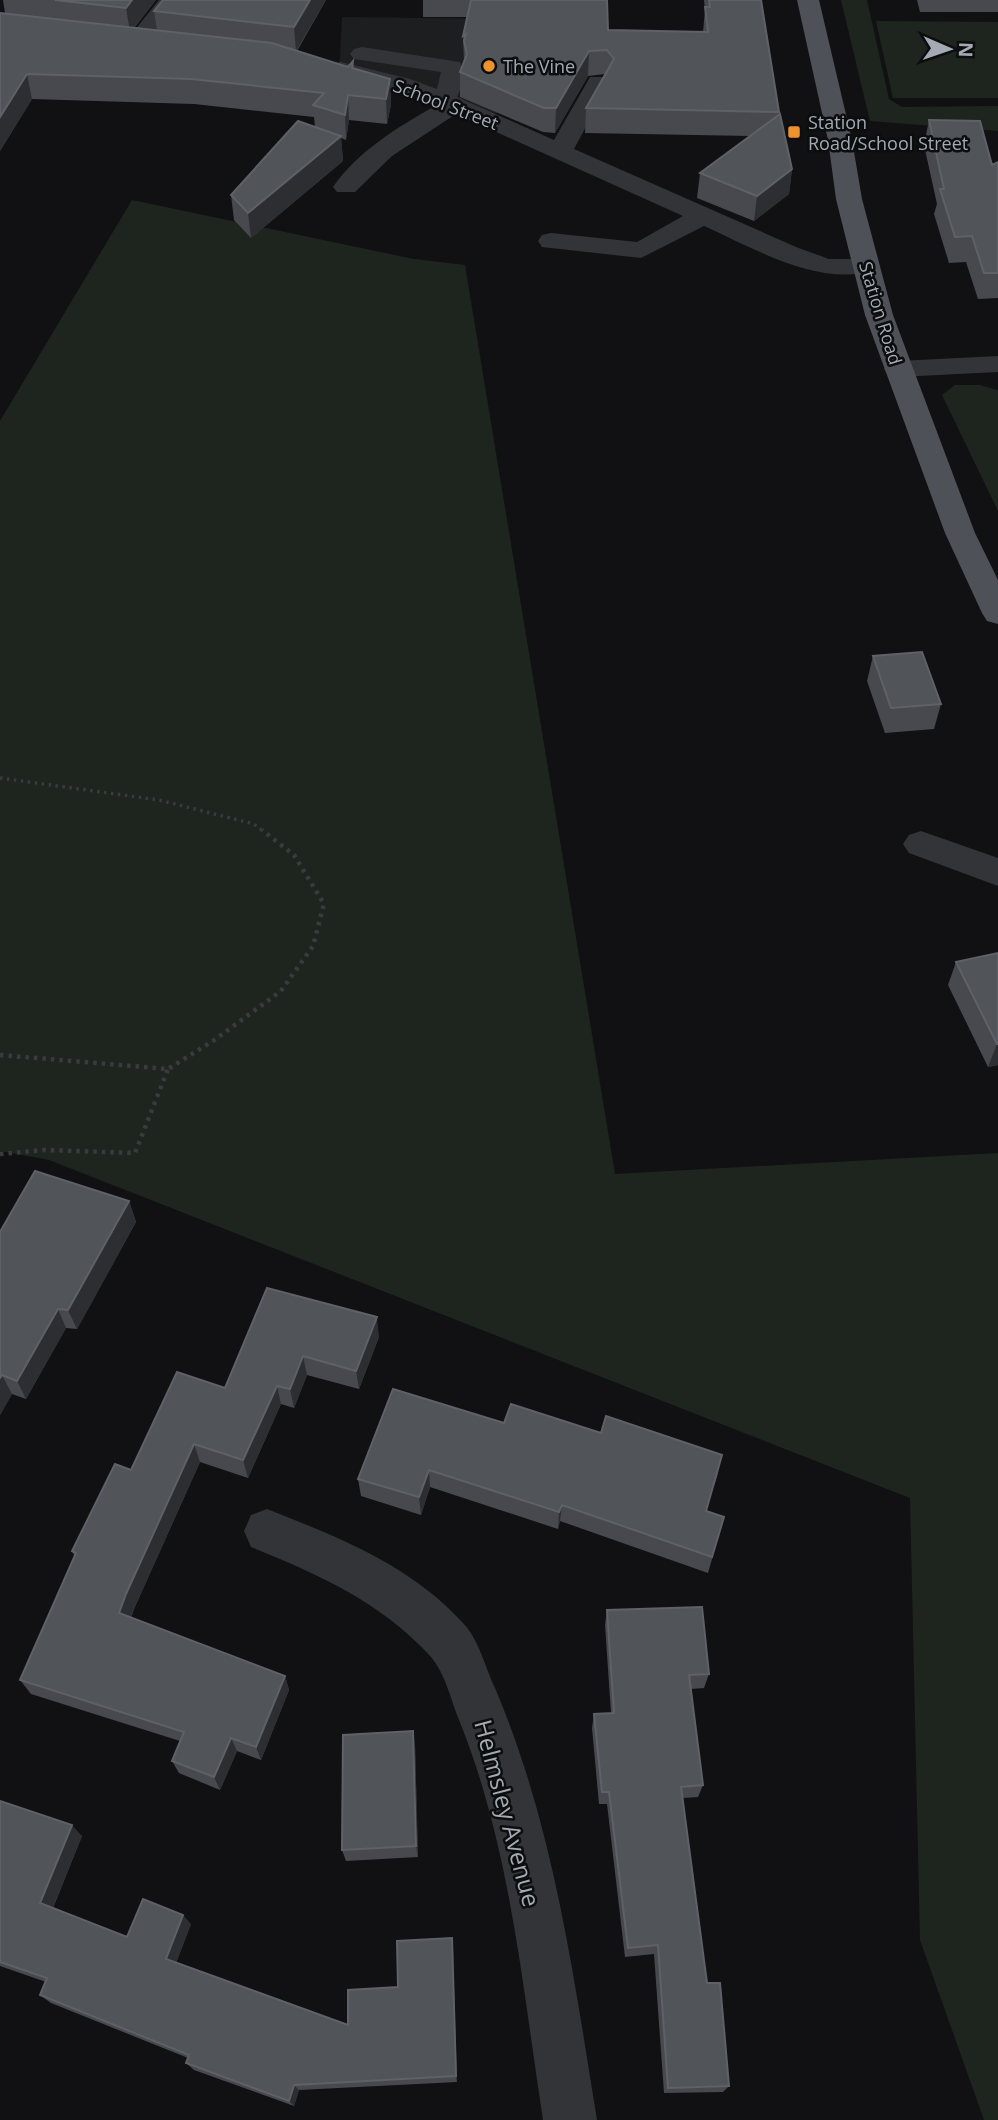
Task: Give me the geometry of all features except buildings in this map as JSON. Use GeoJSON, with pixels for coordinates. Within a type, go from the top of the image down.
{"type":"FeatureCollection","features":[{"type":"Feature","properties":{"kind":"main road","name":"Station Road"},"geometry":{"type":"LineString","coordinates":[[808,0],[841,140],[849,199],[879,315],[960,533],[998,612]]}},
{"type":"Feature","properties":{"kind":"street"},"geometry":{"type":"LineString","coordinates":[[138,41],[171,0]]}},
{"type":"Feature","properties":{"kind":"street"},"geometry":{"type":"LineString","coordinates":[[112,38],[165,45]]}},
{"type":"Feature","properties":{"kind":"street"},"geometry":{"type":"LineString","coordinates":[[346,71],[362,54],[452,67],[453,78],[449,103],[369,159],[346,187]]}},
{"type":"Feature","properties":{"kind":"street","name":"School Street"},"geometry":{"type":"LineString","coordinates":[[312,64],[402,84],[702,216],[827,267],[866,265]]}},
{"type":"Feature","properties":{"kind":"street"},"geometry":{"type":"LineString","coordinates":[[560,152],[598,82]]}},
{"type":"Feature","properties":{"kind":"street"},"geometry":{"type":"LineString","coordinates":[[343,150],[369,159]]}},
{"type":"Feature","properties":{"kind":"street"},"geometry":{"type":"LineString","coordinates":[[551,241],[641,250],[702,216]]}},
{"type":"Feature","properties":{"kind":"street"},"geometry":{"type":"LineString","coordinates":[[898,369],[998,364]]}},
{"type":"Feature","properties":{"kind":"street"},"geometry":{"type":"LineString","coordinates":[[920,844],[998,872]]}},
{"type":"Feature","properties":{"kind":"street","name":"Helmsley Avenue"},"geometry":{"type":"LineString","coordinates":[[267,1531],[338,1559],[405,1600],[449,1642],[492,1734],[528,1871],[570,2120]]}},
{"type":"Feature","properties":{"kind":"path"},"geometry":{"type":"LineString","coordinates":[[0,778],[159,800],[254,824],[294,855],[324,904],[313,946],[281,991],[213,1041],[168,1069],[0,1055]]}},
{"type":"Feature","properties":{"kind":"path"},"geometry":{"type":"LineString","coordinates":[[0,1154],[44,1150],[135,1153],[168,1069]]}},
{"type":"Feature","properties":{"kind":"shaded area"},"geometry":{"type":"Polygon","coordinates":[[[841,0],[867,0],[889,99],[902,107],[998,106],[998,131],[870,121],[841,0]]]}},
{"type":"Feature","properties":{"kind":"shaded area"},"geometry":{"type":"Polygon","coordinates":[[[342,17],[517,19],[512,103],[487,119],[336,68],[340,59],[342,17]]]}},
{"type":"Feature","properties":{"kind":"shaded area"},"geometry":{"type":"Polygon","coordinates":[[[876,21],[998,22],[998,98],[893,98],[876,21]]]}},
{"type":"Feature","properties":{"kind":"shaded area"},"geometry":{"type":"Polygon","coordinates":[[[132,200],[414,259],[465,265],[615,1174],[998,1153],[998,2120],[984,2120],[920,1940],[910,1498],[49,1160],[0,1151],[0,421],[132,200]]]}},
{"type":"Feature","properties":{"kind":"shaded area"},"geometry":{"type":"Polygon","coordinates":[[[955,385],[979,385],[998,390],[998,511],[942,395],[955,385]]]}},
{"type":"Feature","properties":{"kind":"place","name":"The Vine"},"geometry":{"type":"Point","coordinates":[489,66]}},
{"type":"Feature","properties":{"kind":"place","name":"Station Road/School Street"},"geometry":{"type":"Point","coordinates":[794,132]}}]}
